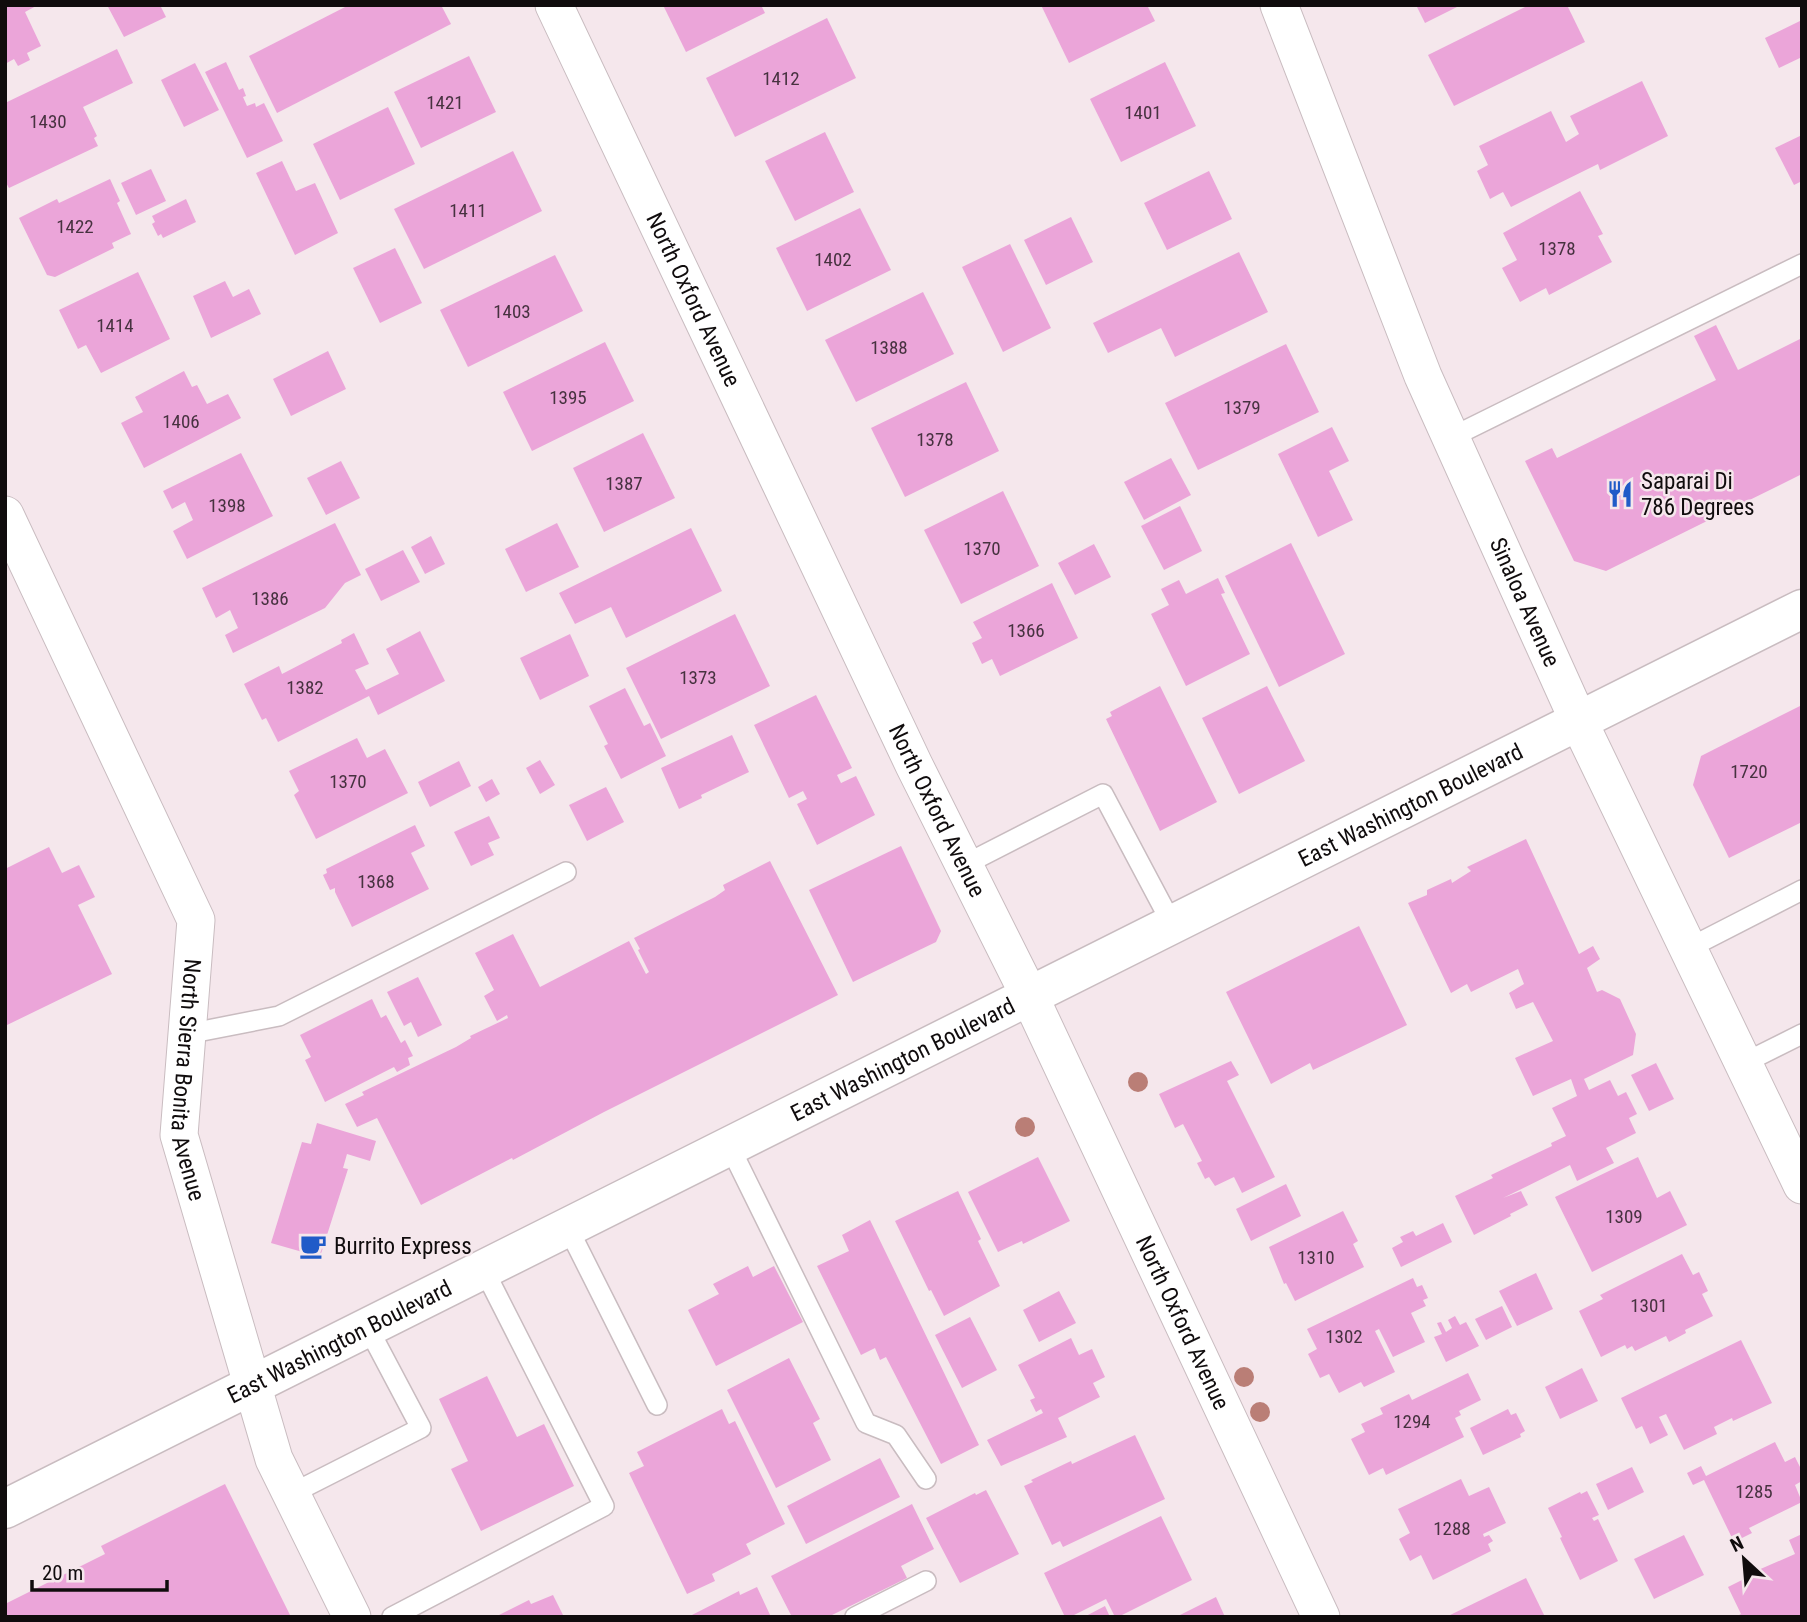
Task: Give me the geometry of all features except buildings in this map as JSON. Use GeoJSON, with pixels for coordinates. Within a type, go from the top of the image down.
{"type":"FeatureCollection","features":[{"type":"Feature","properties":{"kind":"main road","name":"East Washington Boulevard"},"geometry":{"type":"LineString","coordinates":[[5,1509],[1802,609]]}},
{"type":"Feature","properties":{"kind":"street","name":"North Oxford Avenue"},"geometry":{"type":"LineString","coordinates":[[554,5],[1028,995],[1321,1617]]}},
{"type":"Feature","properties":{"kind":"street","name":"Sinaloa Avenue"},"geometry":{"type":"LineString","coordinates":[[1279,5],[1423,376],[1578,722],[1802,1185]]}},
{"type":"Feature","properties":{"kind":"street","name":"North Sierra Bonita Avenue"},"geometry":{"type":"LineString","coordinates":[[5,515],[196,920],[179,1135],[274,1459],[344,1614]]}},
{"type":"Feature","properties":{"kind":"lane"},"geometry":{"type":"LineString","coordinates":[[1452,437],[1802,264]]}},
{"type":"Feature","properties":{"kind":"lane"},"geometry":{"type":"LineString","coordinates":[[964,865],[1103,794],[1172,924]]}},
{"type":"Feature","properties":{"kind":"lane"},"geometry":{"type":"LineString","coordinates":[[187,1034],[279,1016],[566,872]]}},
{"type":"Feature","properties":{"kind":"lane"},"geometry":{"type":"LineString","coordinates":[[1687,949],[1802,890]]}},
{"type":"Feature","properties":{"kind":"lane"},"geometry":{"type":"LineString","coordinates":[[1744,1063],[1802,1034]]}},
{"type":"Feature","properties":{"kind":"lane"},"geometry":{"type":"LineString","coordinates":[[729,1145],[866,1423],[896,1435],[926,1479]]}},
{"type":"Feature","properties":{"kind":"lane"},"geometry":{"type":"LineString","coordinates":[[567,1226],[657,1405]]}},
{"type":"Feature","properties":{"kind":"lane"},"geometry":{"type":"LineString","coordinates":[[392,1617],[604,1506],[483,1268]]}},
{"type":"Feature","properties":{"kind":"lane"},"geometry":{"type":"LineString","coordinates":[[291,1494],[421,1428],[367,1326]]}},
{"type":"Feature","properties":{"kind":"lane"},"geometry":{"type":"LineString","coordinates":[[855,1617],[926,1581]]}},
{"type":"Feature","properties":{"kind":"place","name":"Saparai Di 786 Degrees"},"geometry":{"type":"Point","coordinates":[1620,494]}},
{"type":"Feature","properties":{"kind":"place","name":"Burrito Express"},"geometry":{"type":"Point","coordinates":[313,1246]}}]}
